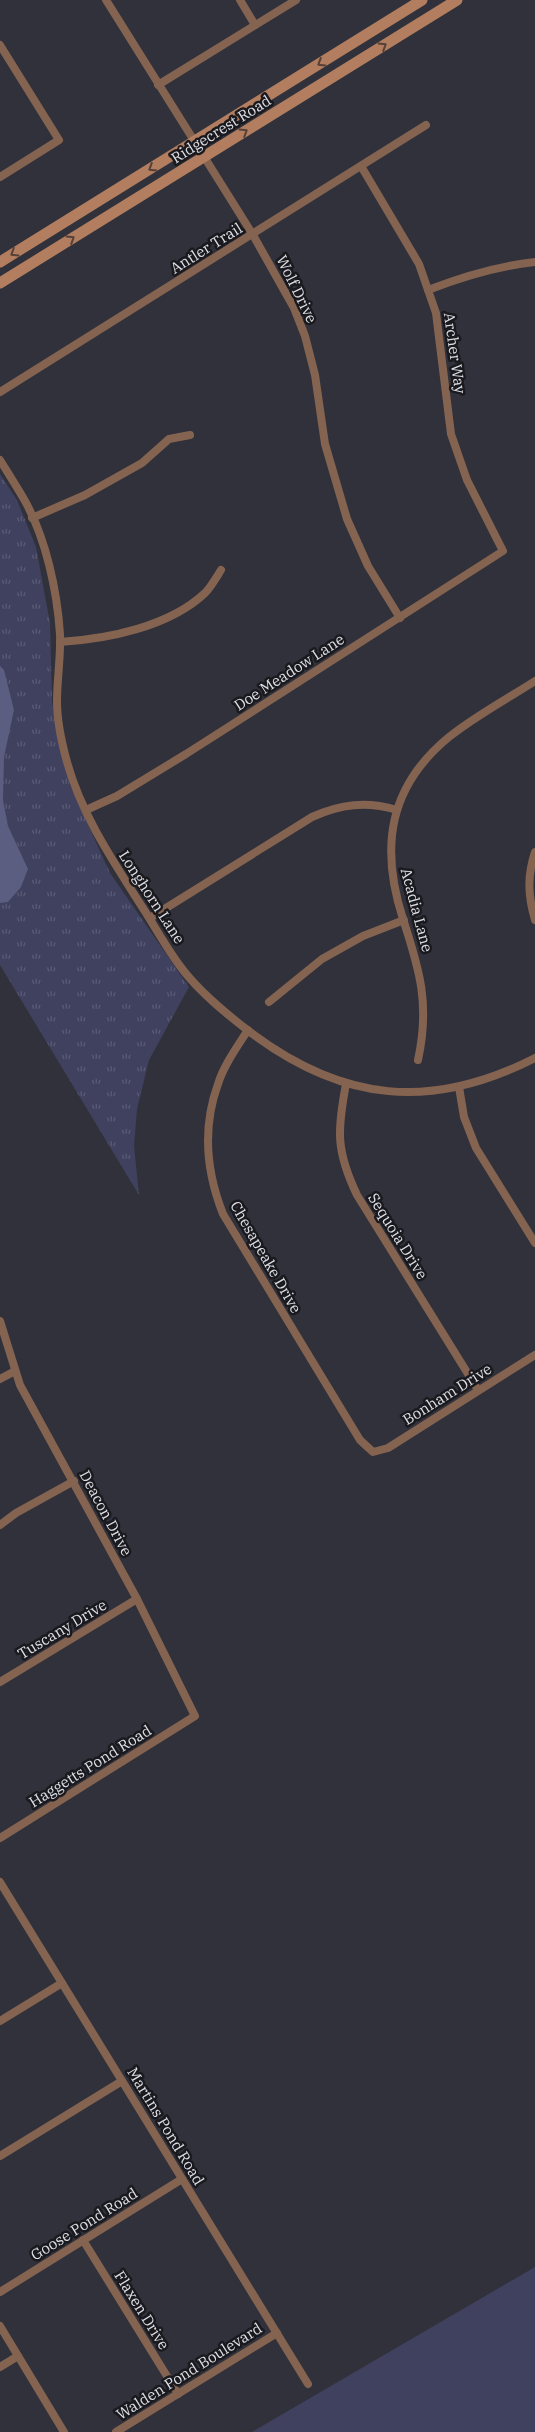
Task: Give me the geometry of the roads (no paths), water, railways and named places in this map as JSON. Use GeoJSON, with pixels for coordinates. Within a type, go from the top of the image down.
{"type":"FeatureCollection","features":[{"type":"Feature","properties":{"kind":"main road","name":"Ridgecrest Road"},"geometry":{"type":"LineString","coordinates":[[0,262],[422,0]]}},
{"type":"Feature","properties":{"kind":"main road","name":"Ridgecrest Road"},"geometry":{"type":"LineString","coordinates":[[0,283],[457,0]]}},
{"type":"Feature","properties":{"kind":"street","name":"Wolf Drive"},"geometry":{"type":"LineString","coordinates":[[106,0],[275,272],[305,336],[322,410],[325,444],[347,520],[368,566],[400,618]]}},
{"type":"Feature","properties":{"kind":"street"},"geometry":{"type":"LineString","coordinates":[[240,0],[255,25]]}},
{"type":"Feature","properties":{"kind":"street"},"geometry":{"type":"LineString","coordinates":[[158,85],[296,0]]}},
{"type":"Feature","properties":{"kind":"street"},"geometry":{"type":"LineString","coordinates":[[0,45],[59,140],[0,176]]}},
{"type":"Feature","properties":{"kind":"street","name":"Antler Trail"},"geometry":{"type":"LineString","coordinates":[[0,392],[426,125]]}},
{"type":"Feature","properties":{"kind":"street","name":"Archer Way"},"geometry":{"type":"LineString","coordinates":[[361,166],[419,264],[436,313],[451,434],[467,480],[494,538],[503,551]]}},
{"type":"Feature","properties":{"kind":"street"},"geometry":{"type":"LineString","coordinates":[[428,290],[470,274],[508,265],[535,262]]}},
{"type":"Feature","properties":{"kind":"street"},"geometry":{"type":"LineString","coordinates":[[32,518],[85,495],[142,463],[169,439],[190,435]]}},
{"type":"Feature","properties":{"kind":"street","name":"Longhorn Lane"},"geometry":{"type":"LineString","coordinates":[[0,460],[26,502],[46,553],[56,600],[60,642],[57,704],[67,762],[86,810],[106,851],[181,968],[224,1012],[273,1049],[304,1067],[346,1084],[404,1092],[460,1087],[510,1070],[535,1058]]}},
{"type":"Feature","properties":{"kind":"street","name":"Doe Meadow Lane"},"geometry":{"type":"LineString","coordinates":[[86,810],[117,796],[178,759],[503,551]]}},
{"type":"Feature","properties":{"kind":"street"},"geometry":{"type":"LineString","coordinates":[[60,642],[118,634],[175,614],[205,592],[221,570]]}},
{"type":"Feature","properties":{"kind":"street","name":"Acadia Lane"},"geometry":{"type":"LineString","coordinates":[[418,1060],[424,1024],[424,1002],[421,977],[392,879],[390,859],[393,822],[402,797],[435,749],[450,736],[535,681]]}},
{"type":"Feature","properties":{"kind":"street"},"geometry":{"type":"LineString","coordinates":[[150,918],[324,811],[363,803],[397,810]]}},
{"type":"Feature","properties":{"kind":"street"},"geometry":{"type":"LineString","coordinates":[[535,852],[528,879],[528,892],[535,920]]}},
{"type":"Feature","properties":{"kind":"street"},"geometry":{"type":"LineString","coordinates":[[269,1002],[322,958],[363,936],[404,920]]}},
{"type":"Feature","properties":{"kind":"street","name":"Chesapeake Drive"},"geometry":{"type":"LineString","coordinates":[[248,1030],[218,1083],[211,1110],[207,1136],[208,1161],[213,1189],[223,1214],[238,1240],[360,1440],[373,1452]]}},
{"type":"Feature","properties":{"kind":"street","name":"Sequoia Drive"},"geometry":{"type":"LineString","coordinates":[[346,1084],[338,1137],[347,1175],[357,1195],[478,1390]]}},
{"type":"Feature","properties":{"kind":"street"},"geometry":{"type":"LineString","coordinates":[[460,1087],[469,1133],[535,1243]]}},
{"type":"Feature","properties":{"kind":"street","name":"Deacon Drive"},"geometry":{"type":"LineString","coordinates":[[0,1321],[20,1385],[137,1599],[195,1716]]}},
{"type":"Feature","properties":{"kind":"street","name":"Bonham Drive"},"geometry":{"type":"LineString","coordinates":[[373,1452],[388,1448],[535,1355]]}},
{"type":"Feature","properties":{"kind":"street"},"geometry":{"type":"LineString","coordinates":[[0,1379],[16,1371]]}},
{"type":"Feature","properties":{"kind":"street"},"geometry":{"type":"LineString","coordinates":[[0,1525],[16,1513],[74,1481]]}},
{"type":"Feature","properties":{"kind":"street","name":"Tuscany Drive"},"geometry":{"type":"LineString","coordinates":[[0,1682],[137,1599]]}},
{"type":"Feature","properties":{"kind":"street","name":"Haggetts Pond Road"},"geometry":{"type":"LineString","coordinates":[[0,1838],[195,1716]]}},
{"type":"Feature","properties":{"kind":"street","name":"Martins Pond Road"},"geometry":{"type":"LineString","coordinates":[[0,1882],[308,2384]]}},
{"type":"Feature","properties":{"kind":"street"},"geometry":{"type":"LineString","coordinates":[[0,2021],[62,1983]]}},
{"type":"Feature","properties":{"kind":"street"},"geometry":{"type":"LineString","coordinates":[[0,2156],[122,2082]]}},
{"type":"Feature","properties":{"kind":"street","name":"Goose Pond Road"},"geometry":{"type":"LineString","coordinates":[[0,2292],[182,2179]]}},
{"type":"Feature","properties":{"kind":"street","name":"Flaxen Drive"},"geometry":{"type":"LineString","coordinates":[[83,2240],[178,2394]]}},
{"type":"Feature","properties":{"kind":"street"},"geometry":{"type":"LineString","coordinates":[[0,2326],[64,2432]]}},
{"type":"Feature","properties":{"kind":"street","name":"Walden Pond Boulevard"},"geometry":{"type":"LineString","coordinates":[[116,2432],[276,2333]]}},
{"type":"Feature","properties":{"kind":"street"},"geometry":{"type":"LineString","coordinates":[[0,2367],[18,2356]]}}]}
